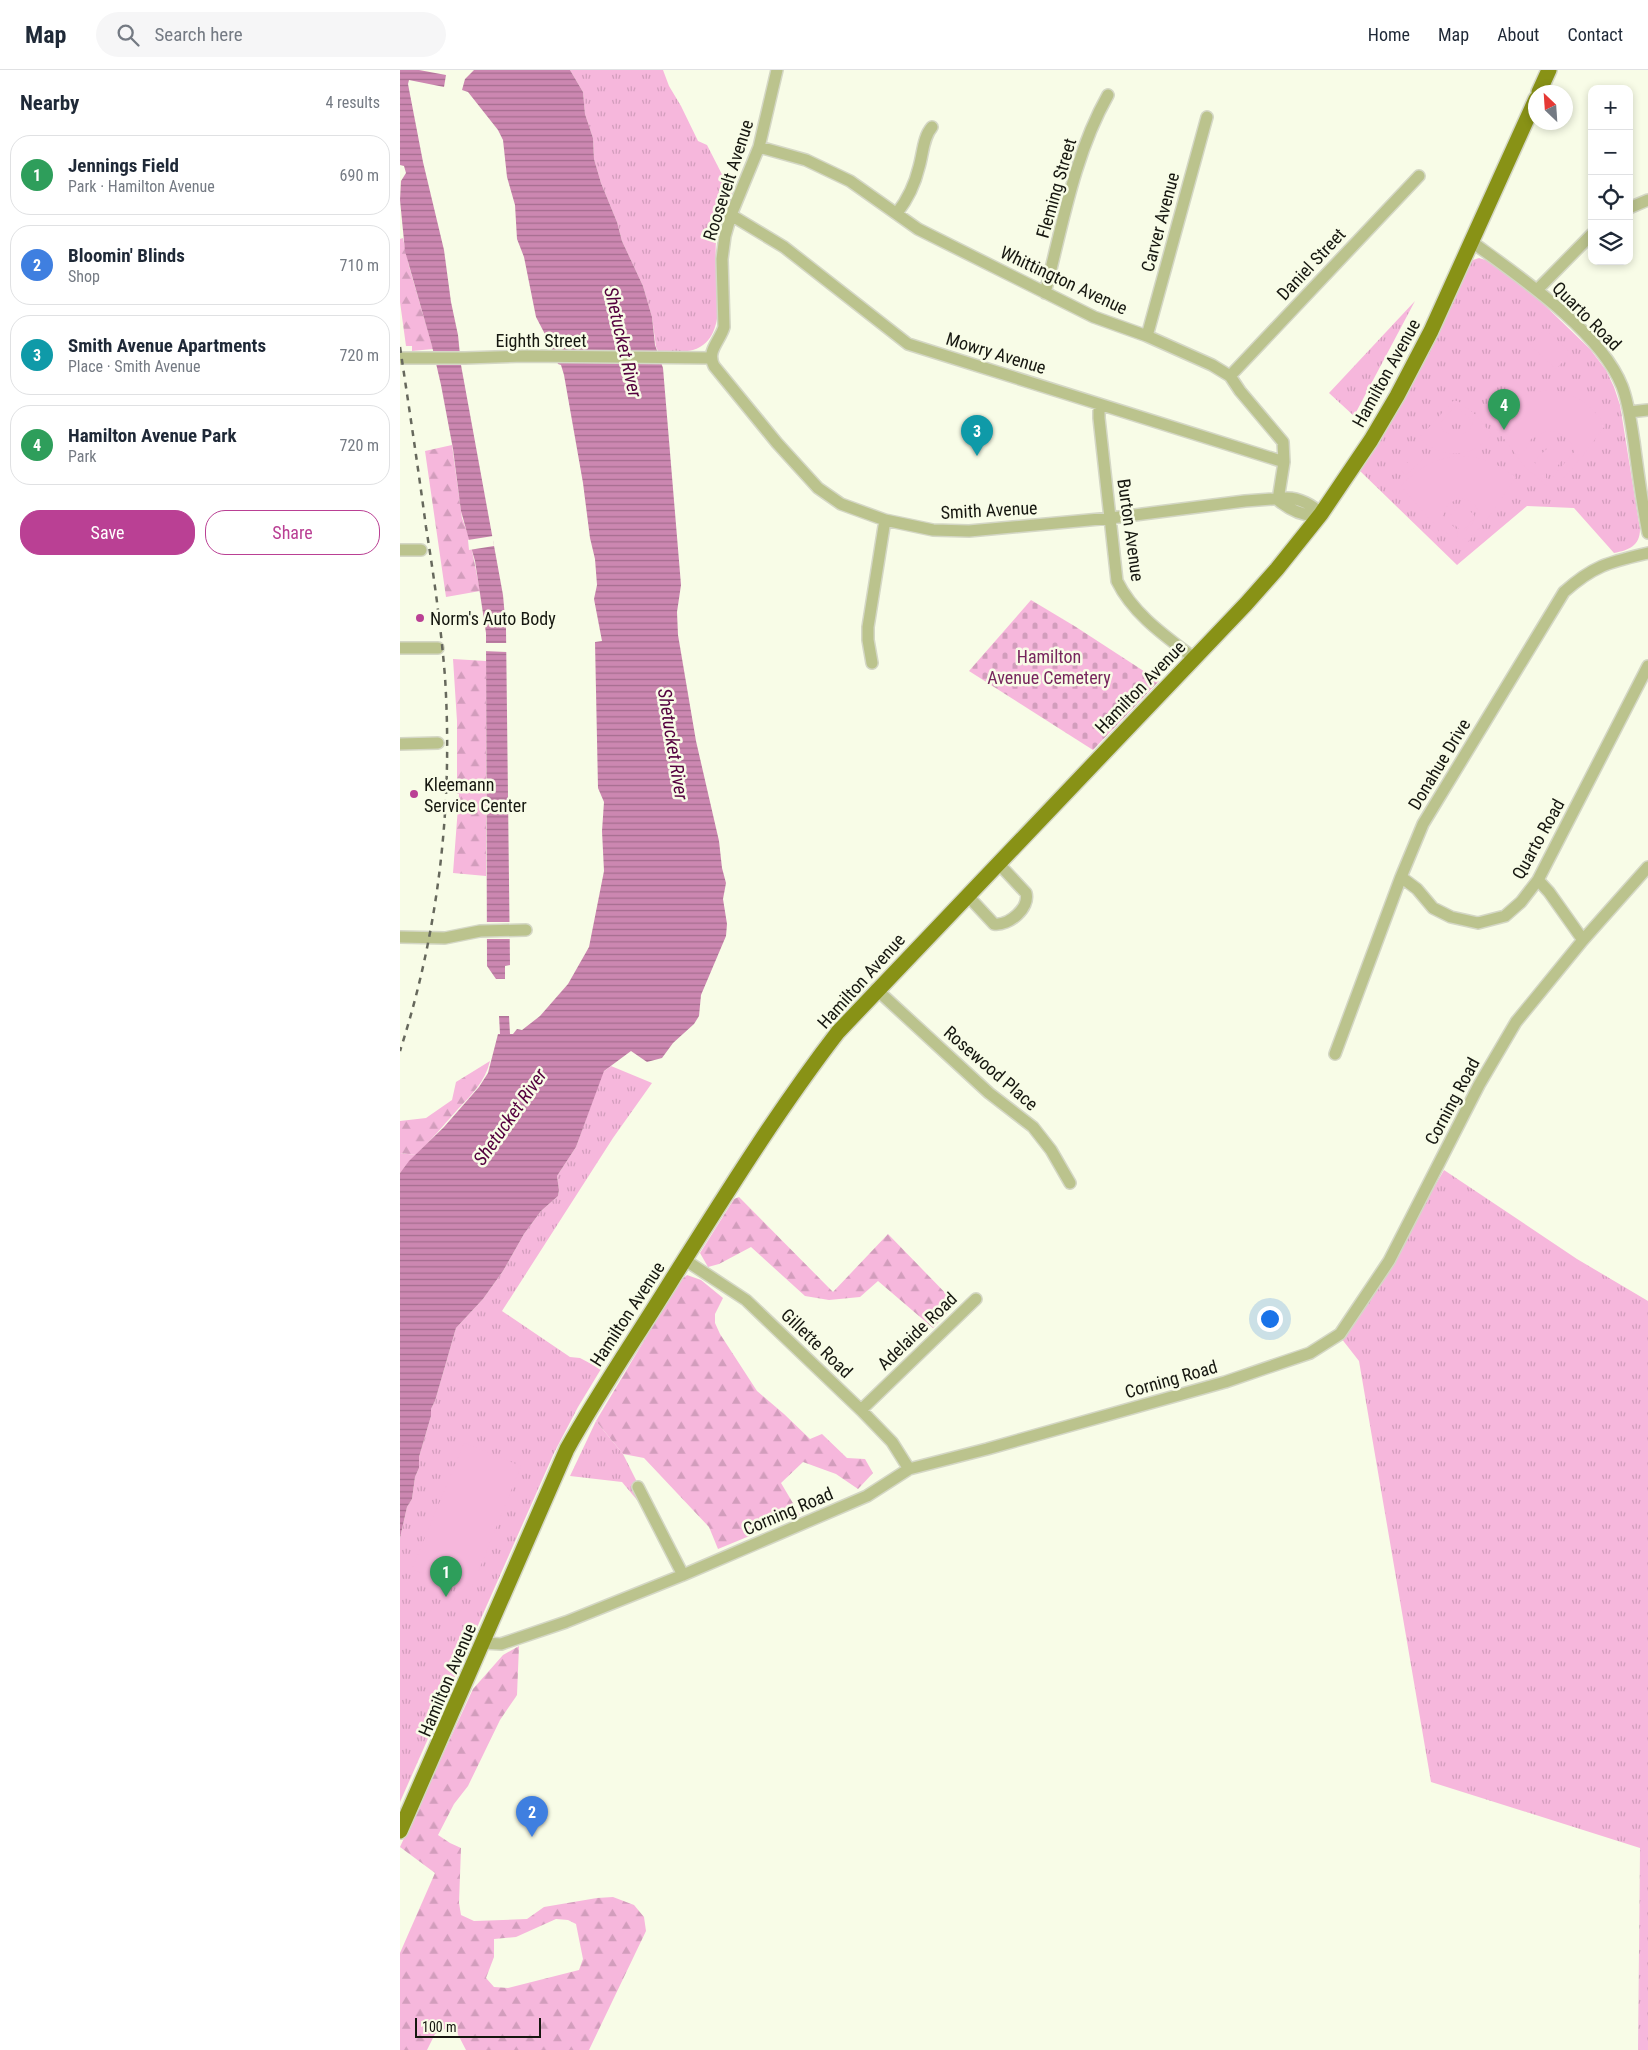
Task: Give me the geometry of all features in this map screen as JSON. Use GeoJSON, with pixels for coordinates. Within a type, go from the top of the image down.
{"type":"FeatureCollection","features":[{"type":"Feature","properties":{"kind":"main road"},"geometry":{"type":"LineString","coordinates":[[1542,85],[1549,70]]}},
{"type":"Feature","properties":{"kind":"main road","name":"Hamilton Avenue"},"geometry":{"type":"LineString","coordinates":[[400,1831],[567,1449],[593,1402],[797,1086],[838,1032],[876,990],[1194,658],[1277,569],[1321,514],[1371,440],[1397,396],[1431,331],[1528,118]]}},
{"type":"Feature","properties":{"kind":"street","name":"Roosevelt Avenue"},"geometry":{"type":"LineString","coordinates":[[711,358],[712,350],[724,327],[722,259],[725,236],[731,215],[759,147],[777,70]]}},
{"type":"Feature","properties":{"kind":"street","name":"Fleming Street"},"geometry":{"type":"LineString","coordinates":[[1045,293],[1079,163],[1095,118],[1108,95]]}},
{"type":"Feature","properties":{"kind":"street","name":"Carver Avenue"},"geometry":{"type":"LineString","coordinates":[[1147,336],[1207,117]]}},
{"type":"Feature","properties":{"kind":"street"},"geometry":{"type":"LineString","coordinates":[[897,213],[909,197],[919,168],[926,137],[932,127]]}},
{"type":"Feature","properties":{"kind":"street","name":"Whittington Avenue"},"geometry":{"type":"LineString","coordinates":[[759,147],[806,160],[850,181],[918,229],[1094,317],[1147,336],[1212,365],[1230,376],[1240,391],[1283,442],[1284,462],[1278,500]]}},
{"type":"Feature","properties":{"kind":"street","name":"Daniel Street"},"geometry":{"type":"LineString","coordinates":[[1230,376],[1419,176]]}},
{"type":"Feature","properties":{"kind":"street"},"geometry":{"type":"LineString","coordinates":[[1633,206],[1648,200]]}},
{"type":"Feature","properties":{"kind":"street","name":"Mowry Avenue"},"geometry":{"type":"LineString","coordinates":[[731,215],[784,247],[908,344],[1284,462]]}},
{"type":"Feature","properties":{"kind":"street"},"geometry":{"type":"LineString","coordinates":[[1537,290],[1588,238]]}},
{"type":"Feature","properties":{"kind":"street","name":"Quarto Road"},"geometry":{"type":"LineString","coordinates":[[1472,242],[1537,290],[1589,338],[1612,366],[1622,387],[1629,412],[1648,533]]}},
{"type":"Feature","properties":{"kind":"street","name":"Eighth Street"},"geometry":{"type":"LineString","coordinates":[[400,358],[553,356],[711,358]]}},
{"type":"Feature","properties":{"kind":"street","name":"Smith Avenue"},"geometry":{"type":"LineString","coordinates":[[711,358],[714,366],[777,444],[818,488],[841,504],[885,520],[933,530],[969,531],[1110,518],[1287,498],[1312,506],[1321,514]]}},
{"type":"Feature","properties":{"kind":"street","name":"Burton Avenue"},"geometry":{"type":"LineString","coordinates":[[1099,404],[1117,581],[1125,597],[1142,616],[1194,658]]}},
{"type":"Feature","properties":{"kind":"street"},"geometry":{"type":"LineString","coordinates":[[1629,412],[1648,410]]}},
{"type":"Feature","properties":{"kind":"street"},"geometry":{"type":"LineString","coordinates":[[872,663],[868,627],[885,520]]}},
{"type":"Feature","properties":{"kind":"street"},"geometry":{"type":"LineString","coordinates":[[400,550],[421,550]]}},
{"type":"Feature","properties":{"kind":"street","name":"Donahue Drive"},"geometry":{"type":"LineString","coordinates":[[1335,1054],[1401,877],[1423,824],[1564,592],[1581,576],[1605,563],[1648,553]]}},
{"type":"Feature","properties":{"kind":"street"},"geometry":{"type":"LineString","coordinates":[[400,648],[438,648]]}},
{"type":"Feature","properties":{"kind":"street","name":"Quarto Road"},"geometry":{"type":"LineString","coordinates":[[1401,877],[1417,889],[1433,908],[1451,917],[1478,923],[1505,916],[1521,902],[1538,880],[1648,666]]}},
{"type":"Feature","properties":{"kind":"street"},"geometry":{"type":"LineString","coordinates":[[400,744],[438,743]]}},
{"type":"Feature","properties":{"kind":"street"},"geometry":{"type":"LineString","coordinates":[[967,895],[994,924],[1003,924],[1019,912],[1026,901],[1026,893],[998,863]]}},
{"type":"Feature","properties":{"kind":"street","name":"Corning Road"},"geometry":{"type":"LineString","coordinates":[[483,1644],[500,1644],[566,1622],[683,1575],[867,1496],[909,1469],[988,1449],[1225,1382],[1310,1353],[1340,1334],[1389,1261],[1479,1085],[1516,1022],[1583,940],[1648,867]]}},
{"type":"Feature","properties":{"kind":"street"},"geometry":{"type":"LineString","coordinates":[[1538,880],[1549,892],[1583,940]]}},
{"type":"Feature","properties":{"kind":"street"},"geometry":{"type":"LineString","coordinates":[[400,937],[445,938],[486,930],[526,930]]}},
{"type":"Feature","properties":{"kind":"street","name":"Rosewood Place"},"geometry":{"type":"LineString","coordinates":[[876,990],[989,1093],[1033,1127],[1051,1150],[1070,1183]]}},
{"type":"Feature","properties":{"kind":"street","name":"Gillette Road"},"geometry":{"type":"LineString","coordinates":[[685,1260],[746,1300],[892,1442],[909,1469]]}},
{"type":"Feature","properties":{"kind":"street","name":"Adelaide Road"},"geometry":{"type":"LineString","coordinates":[[861,1410],[976,1299]]}},
{"type":"Feature","properties":{"kind":"street"},"geometry":{"type":"LineString","coordinates":[[638,1487],[683,1575]]}},
{"type":"Feature","properties":{"kind":"green space"},"geometry":{"type":"Polygon","coordinates":[[[570,70],[663,70],[669,86],[698,141],[707,145],[732,194],[716,242],[717,318],[713,332],[705,343],[693,350],[680,352],[658,351],[656,347],[652,317],[643,286],[622,241],[594,159],[593,138],[585,114],[583,92],[570,70]]]}},
{"type":"Feature","properties":{"kind":"green space"},"geometry":{"type":"Polygon","coordinates":[[[403,238],[409,266],[433,349],[412,351],[412,346],[406,346],[400,302],[400,239],[403,238]]]}},
{"type":"Feature","properties":{"kind":"green space"},"geometry":{"type":"Polygon","coordinates":[[[1479,258],[1489,261],[1532,293],[1590,349],[1606,370],[1620,405],[1640,529],[1638,540],[1629,549],[1614,553],[1574,508],[1527,506],[1457,565],[1360,471],[1468,266],[1473,260],[1479,258]]]}},
{"type":"Feature","properties":{"kind":"green space"},"geometry":{"type":"Polygon","coordinates":[[[1415,301],[1354,416],[1329,393],[1415,301]]]}},
{"type":"Feature","properties":{"kind":"green space"},"geometry":{"type":"Polygon","coordinates":[[[1545,329],[1571,353],[1556,369],[1530,345],[1545,329]]]}},
{"type":"Feature","properties":{"kind":"green space"},"geometry":{"type":"Polygon","coordinates":[[[1540,391],[1558,391],[1574,396],[1588,405],[1605,426],[1575,465],[1555,486],[1547,486],[1526,468],[1493,424],[1503,410],[1516,400],[1540,391]],[[1547,431],[1531,439],[1524,452],[1546,474],[1546,478],[1550,480],[1575,451],[1564,436],[1557,432],[1547,431]]]}},
{"type":"Feature","properties":{"kind":"green space"},"geometry":{"type":"Polygon","coordinates":[[[1453,401],[1458,401],[1476,415],[1492,435],[1475,449],[1456,454],[1437,450],[1419,438],[1453,401]],[[1457,406],[1453,408],[1440,424],[1444,432],[1456,437],[1468,432],[1473,423],[1457,406]]]}},
{"type":"Feature","properties":{"kind":"green space"},"geometry":{"type":"Polygon","coordinates":[[[452,445],[462,518],[470,540],[480,591],[446,597],[425,451],[452,445]]]}},
{"type":"Feature","properties":{"kind":"green space"},"geometry":{"type":"Polygon","coordinates":[[[1549,447],[1563,459],[1552,473],[1548,473],[1537,462],[1538,457],[1549,447]]]}},
{"type":"Feature","properties":{"kind":"green space"},"geometry":{"type":"Polygon","coordinates":[[[1417,453],[1423,459],[1406,475],[1400,470],[1417,453]]]}},
{"type":"Feature","properties":{"kind":"green space"},"geometry":{"type":"Polygon","coordinates":[[[1464,456],[1480,459],[1495,464],[1516,477],[1490,515],[1467,543],[1459,543],[1431,521],[1401,486],[1419,470],[1447,458],[1464,456]],[[1460,498],[1448,504],[1443,516],[1458,531],[1457,537],[1461,540],[1466,538],[1466,531],[1480,513],[1473,502],[1460,498]]]}},
{"type":"Feature","properties":{"kind":"green space"},"geometry":{"type":"Polygon","coordinates":[[[1460,504],[1465,506],[1474,515],[1474,518],[1464,530],[1460,530],[1448,518],[1460,504]]]}},
{"type":"Feature","properties":{"kind":"green space","name":"Hamilton Avenue Cemetery"},"geometry":{"type":"Polygon","coordinates":[[[1031,600],[1159,681],[1093,750],[969,671],[1031,600]]]}},
{"type":"Feature","properties":{"kind":"green space"},"geometry":{"type":"Polygon","coordinates":[[[453,659],[486,661],[486,876],[453,873],[459,794],[457,794],[457,721],[453,659]]]}},
{"type":"Feature","properties":{"kind":"green space"},"geometry":{"type":"Polygon","coordinates":[[[490,1061],[485,1075],[477,1087],[422,1149],[416,1155],[400,1153],[400,1121],[426,1118],[452,1100],[456,1082],[490,1061]]]}},
{"type":"Feature","properties":{"kind":"green space"},"geometry":{"type":"Polygon","coordinates":[[[611,1066],[652,1083],[613,1138],[502,1311],[570,1357],[580,1358],[601,1369],[578,1407],[554,1453],[400,1802],[400,1538],[407,1507],[412,1499],[415,1477],[419,1468],[419,1457],[431,1416],[431,1409],[456,1328],[483,1299],[503,1271],[524,1234],[541,1211],[558,1196],[557,1176],[576,1147],[603,1072],[611,1066]]]}},
{"type":"Feature","properties":{"kind":"green space"},"geometry":{"type":"Polygon","coordinates":[[[400,1153],[416,1155],[400,1173],[400,1153]]]}},
{"type":"Feature","properties":{"kind":"green space"},"geometry":{"type":"Polygon","coordinates":[[[1444,1170],[1577,1259],[1648,1301],[1648,2050],[1638,2050],[1640,1848],[1431,1782],[1359,1361],[1341,1338],[1365,1307],[1444,1170]]]}},
{"type":"Feature","properties":{"kind":"green space"},"geometry":{"type":"Polygon","coordinates":[[[739,1197],[833,1292],[888,1234],[956,1304],[933,1328],[878,1281],[860,1297],[829,1300],[805,1296],[751,1247],[719,1264],[708,1267],[700,1253],[734,1199],[739,1197]]]}},
{"type":"Feature","properties":{"kind":"green space"},"geometry":{"type":"Polygon","coordinates":[[[687,1275],[701,1280],[723,1298],[715,1314],[715,1323],[720,1334],[757,1391],[810,1439],[822,1434],[847,1458],[865,1459],[873,1473],[858,1489],[836,1474],[803,1462],[781,1483],[800,1515],[718,1549],[709,1527],[644,1458],[623,1454],[596,1421],[679,1282],[687,1275]]]}},
{"type":"Feature","properties":{"kind":"green space"},"geometry":{"type":"Polygon","coordinates":[[[596,1421],[623,1454],[652,1512],[647,1512],[622,1482],[570,1476],[596,1421]]]}},
{"type":"Feature","properties":{"kind":"green space"},"geometry":{"type":"Polygon","coordinates":[[[464,1443],[521,1466],[470,1592],[412,1569],[464,1443]]]}},
{"type":"Feature","properties":{"kind":"green space"},"geometry":{"type":"Polygon","coordinates":[[[519,1646],[517,1695],[500,1720],[468,1786],[454,1804],[438,1835],[461,1848],[459,1903],[461,1915],[474,1921],[527,1919],[544,1907],[613,1897],[634,1905],[644,1917],[646,1931],[589,2050],[466,2050],[453,2025],[435,2034],[427,2050],[400,2050],[400,1953],[435,1873],[400,1847],[473,1689],[503,1655],[519,1646]],[[556,1919],[516,1937],[494,1939],[494,1957],[486,1978],[494,1987],[508,1988],[579,1970],[583,1959],[576,1924],[568,1920],[556,1919]]]}},
{"type":"Feature","properties":{"kind":"water"},"geometry":{"type":"Polygon","coordinates":[[[400,70],[419,70],[446,75],[444,87],[409,80],[408,84],[423,162],[444,250],[461,365],[503,595],[506,629],[510,965],[505,966],[505,979],[496,979],[487,966],[486,633],[475,561],[461,511],[453,449],[441,385],[405,251],[400,200],[401,181],[406,173],[404,166],[400,165],[400,70]]]}},
{"type":"Feature","properties":{"kind":"water","name":"Shetucket River"},"geometry":{"type":"Polygon","coordinates":[[[474,70],[570,70],[583,92],[585,114],[593,138],[594,159],[601,183],[617,222],[622,241],[643,286],[652,317],[655,345],[663,368],[681,585],[677,612],[678,635],[696,741],[719,841],[726,883],[723,899],[727,924],[726,936],[701,995],[699,1016],[694,1024],[673,1043],[662,1058],[647,1062],[631,1051],[604,1071],[576,1147],[557,1176],[558,1196],[541,1211],[524,1234],[503,1271],[483,1299],[456,1328],[431,1409],[431,1416],[419,1457],[419,1468],[415,1477],[412,1499],[407,1507],[400,1538],[400,1173],[409,1161],[444,1127],[479,1087],[488,1073],[498,1034],[500,1034],[499,1016],[509,1016],[510,1034],[513,1034],[517,1029],[522,1030],[540,1016],[568,984],[589,947],[604,871],[602,831],[604,802],[598,788],[595,642],[602,641],[594,599],[597,585],[595,559],[590,538],[583,483],[564,375],[561,365],[558,364],[536,317],[524,257],[517,239],[515,205],[507,177],[503,140],[498,130],[468,92],[462,90],[465,79],[474,70]]]}},
{"type":"Feature","properties":{"kind":"pier"},"geometry":{"type":"Polygon","coordinates":[[[493,536],[494,546],[469,550],[468,540],[493,536]]]}},
{"type":"Feature","properties":{"kind":"pier"},"geometry":{"type":"Polygon","coordinates":[[[483,643],[507,643],[507,652],[483,651],[483,643]]]}},
{"type":"Feature","properties":{"kind":"pier"},"geometry":{"type":"Polygon","coordinates":[[[486,922],[510,922],[510,939],[486,939],[486,922]]]}},
{"type":"Feature","properties":{"kind":"railway"},"geometry":{"type":"LineString","coordinates":[[400,347],[432,564],[445,677],[447,725],[445,819],[440,866],[425,959],[400,1051]]}},
{"type":"Feature","properties":{"kind":"place","name":"Hamilton Avenue Park"},"geometry":{"type":"Point","coordinates":[1504,430]}},
{"type":"Feature","properties":{"kind":"place","name":"Smith Avenue Apartments"},"geometry":{"type":"Point","coordinates":[977,456]}},
{"type":"Feature","properties":{"kind":"place","name":"Norm's Auto Body"},"geometry":{"type":"Point","coordinates":[420,618]}},
{"type":"Feature","properties":{"kind":"place","name":"Kleemann Service Center"},"geometry":{"type":"Point","coordinates":[414,794]}},
{"type":"Feature","properties":{"kind":"place","name":"Jennings Field"},"geometry":{"type":"Point","coordinates":[446,1597]}},
{"type":"Feature","properties":{"kind":"place","name":"Bloomin' Blinds"},"geometry":{"type":"Point","coordinates":[532,1837]}}]}
